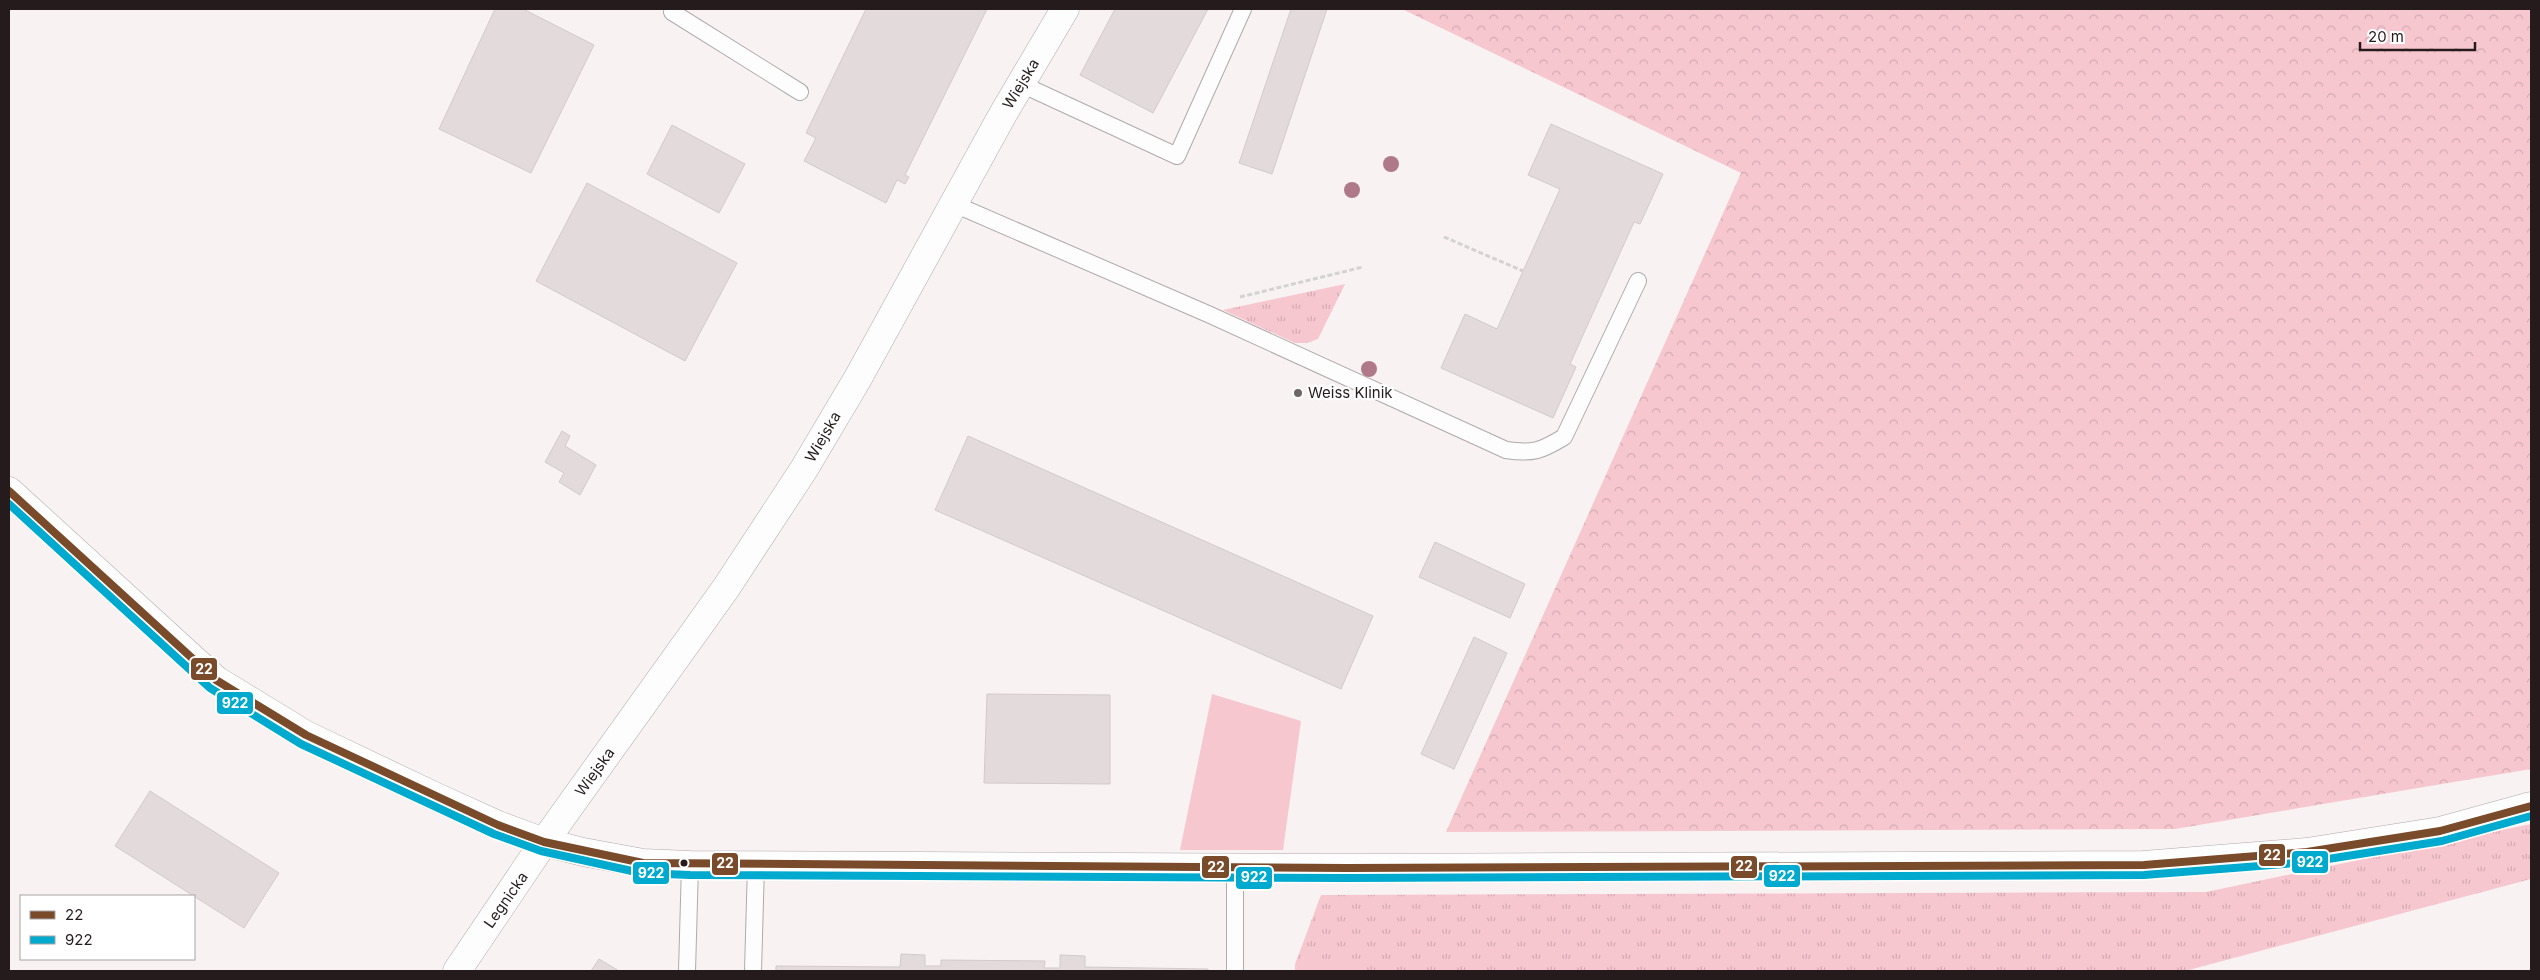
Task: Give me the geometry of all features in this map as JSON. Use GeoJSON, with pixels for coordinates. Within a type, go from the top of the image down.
{"type":"FeatureCollection","features":[{"type":"Feature","properties":{"kind":"street","name":"Wiejska"},"geometry":{"type":"LineString","coordinates":[[544,842],[721,595],[804,469],[858,378],[1021,84],[1065,9]]}},
{"type":"Feature","properties":{"kind":"street"},"geometry":{"type":"LineString","coordinates":[[9,491],[216,680],[314,739],[490,822],[544,842],[643,863],[690,865],[1235,868],[2144,865],[2306,852],[2440,831],[2531,806]]}},
{"type":"Feature","properties":{"kind":"street","name":"Legnicka"},"geometry":{"type":"LineString","coordinates":[[456,971],[544,842]]}},
{"type":"Feature","properties":{"kind":"lane"},"geometry":{"type":"LineString","coordinates":[[674,9],[672,12],[800,92]]}},
{"type":"Feature","properties":{"kind":"lane"},"geometry":{"type":"LineString","coordinates":[[1021,84],[1177,156],[1243,9]]}},
{"type":"Feature","properties":{"kind":"lane"},"geometry":{"type":"LineString","coordinates":[[954,204],[1208,314],[1506,450],[1528,454],[1548,447],[1564,437],[1638,281]]}},
{"type":"Feature","properties":{"kind":"lane"},"geometry":{"type":"LineString","coordinates":[[688,971],[690,865]]}},
{"type":"Feature","properties":{"kind":"lane"},"geometry":{"type":"LineString","coordinates":[[753,971],[756,865]]}},
{"type":"Feature","properties":{"kind":"lane"},"geometry":{"type":"LineString","coordinates":[[1235,868],[1236,971]]}},
{"type":"Feature","properties":{"kind":"path"},"geometry":{"type":"LineString","coordinates":[[1444,237],[1523,271]]}},
{"type":"Feature","properties":{"kind":"path"},"geometry":{"type":"LineString","coordinates":[[1208,314],[1211,304],[1363,267]]}},
{"type":"Feature","properties":{"kind":"green space"},"geometry":{"type":"Polygon","coordinates":[[[1402,9],[2531,9],[2531,769],[2175,829],[1446,832],[1741,173],[1402,9]]]}},
{"type":"Feature","properties":{"kind":"green space"},"geometry":{"type":"Polygon","coordinates":[[[1345,284],[1318,339],[1307,343],[1295,343],[1223,310],[1345,284]]]}},
{"type":"Feature","properties":{"kind":"green space"},"geometry":{"type":"Polygon","coordinates":[[[1212,694],[1301,721],[1283,850],[1180,850],[1212,694]]]}},
{"type":"Feature","properties":{"kind":"green space"},"geometry":{"type":"Polygon","coordinates":[[[2531,824],[2531,879],[2185,971],[1295,971],[1295,964],[1321,895],[2206,892],[2531,824]]]}},
{"type":"Feature","properties":{"kind":"green space"},"geometry":{"type":"Polygon","coordinates":[[[1295,964],[1352,964],[1351,971],[1295,971],[1295,964]]]}},
{"type":"Feature","properties":{"kind":"building"},"geometry":{"type":"Polygon","coordinates":[[[495,9],[523,9],[594,45],[531,173],[439,129],[495,9]]]}},
{"type":"Feature","properties":{"kind":"building"},"geometry":{"type":"Polygon","coordinates":[[[866,9],[987,9],[905,175],[909,177],[905,184],[897,180],[886,203],[804,161],[816,138],[806,133],[866,9]]]}},
{"type":"Feature","properties":{"kind":"building"},"geometry":{"type":"Polygon","coordinates":[[[1115,9],[1208,9],[1153,113],[1080,75],[1115,9]]]}},
{"type":"Feature","properties":{"kind":"building"},"geometry":{"type":"Polygon","coordinates":[[[1291,9],[1327,9],[1272,174],[1239,163],[1291,9]]]}},
{"type":"Feature","properties":{"kind":"building"},"geometry":{"type":"Polygon","coordinates":[[[1551,124],[1663,174],[1640,224],[1634,222],[1570,364],[1576,367],[1553,418],[1441,368],[1465,314],[1497,329],[1560,189],[1528,175],[1551,124]]]}},
{"type":"Feature","properties":{"kind":"building"},"geometry":{"type":"Polygon","coordinates":[[[672,125],[745,164],[719,213],[647,174],[672,125]]]}},
{"type":"Feature","properties":{"kind":"building"},"geometry":{"type":"Polygon","coordinates":[[[587,183],[737,263],[685,361],[536,281],[587,183]]]}},
{"type":"Feature","properties":{"kind":"building"},"geometry":{"type":"Polygon","coordinates":[[[562,431],[570,436],[565,446],[596,465],[580,495],[559,482],[564,473],[545,462],[562,431]]]}},
{"type":"Feature","properties":{"kind":"building"},"geometry":{"type":"Polygon","coordinates":[[[968,436],[1373,616],[1341,689],[935,510],[968,436]]]}},
{"type":"Feature","properties":{"kind":"building"},"geometry":{"type":"Polygon","coordinates":[[[1435,542],[1525,584],[1510,618],[1419,577],[1435,542]]]}},
{"type":"Feature","properties":{"kind":"building"},"geometry":{"type":"Polygon","coordinates":[[[1474,637],[1507,653],[1454,769],[1421,754],[1474,637]]]}},
{"type":"Feature","properties":{"kind":"building"},"geometry":{"type":"Polygon","coordinates":[[[987,694],[1110,695],[1110,784],[984,783],[987,694]]]}},
{"type":"Feature","properties":{"kind":"building"},"geometry":{"type":"Polygon","coordinates":[[[150,791],[279,873],[244,928],[195,897],[195,895],[192,895],[115,846],[150,791]]]}},
{"type":"Feature","properties":{"kind":"building"},"geometry":{"type":"Polygon","coordinates":[[[901,954],[925,955],[925,966],[941,966],[941,960],[1045,961],[1044,968],[1060,968],[1060,955],[1085,956],[1085,967],[1208,969],[1208,971],[776,971],[776,966],[900,967],[901,954]]]}},
{"type":"Feature","properties":{"kind":"building"},"geometry":{"type":"Polygon","coordinates":[[[599,959],[619,971],[591,971],[599,959]]]}},
{"type":"Feature","properties":{"kind":"transit line","name":"22"},"geometry":{"type":"LineString","coordinates":[[9,491],[216,680],[306,735],[498,825],[544,842],[643,863],[1347,868],[2144,865],[2307,852],[2440,831],[2531,806]]}},
{"type":"Feature","properties":{"kind":"transit line","name":"922"},"geometry":{"type":"LineString","coordinates":[[9,504],[210,688],[301,744],[494,834],[541,851],[641,873],[690,875],[1347,878],[2144,875],[2309,862],[2442,841],[2531,816]]}},
{"type":"Feature","properties":{"kind":"place","name":"Weiss Klinik"},"geometry":{"type":"Point","coordinates":[1298,393]}}]}
